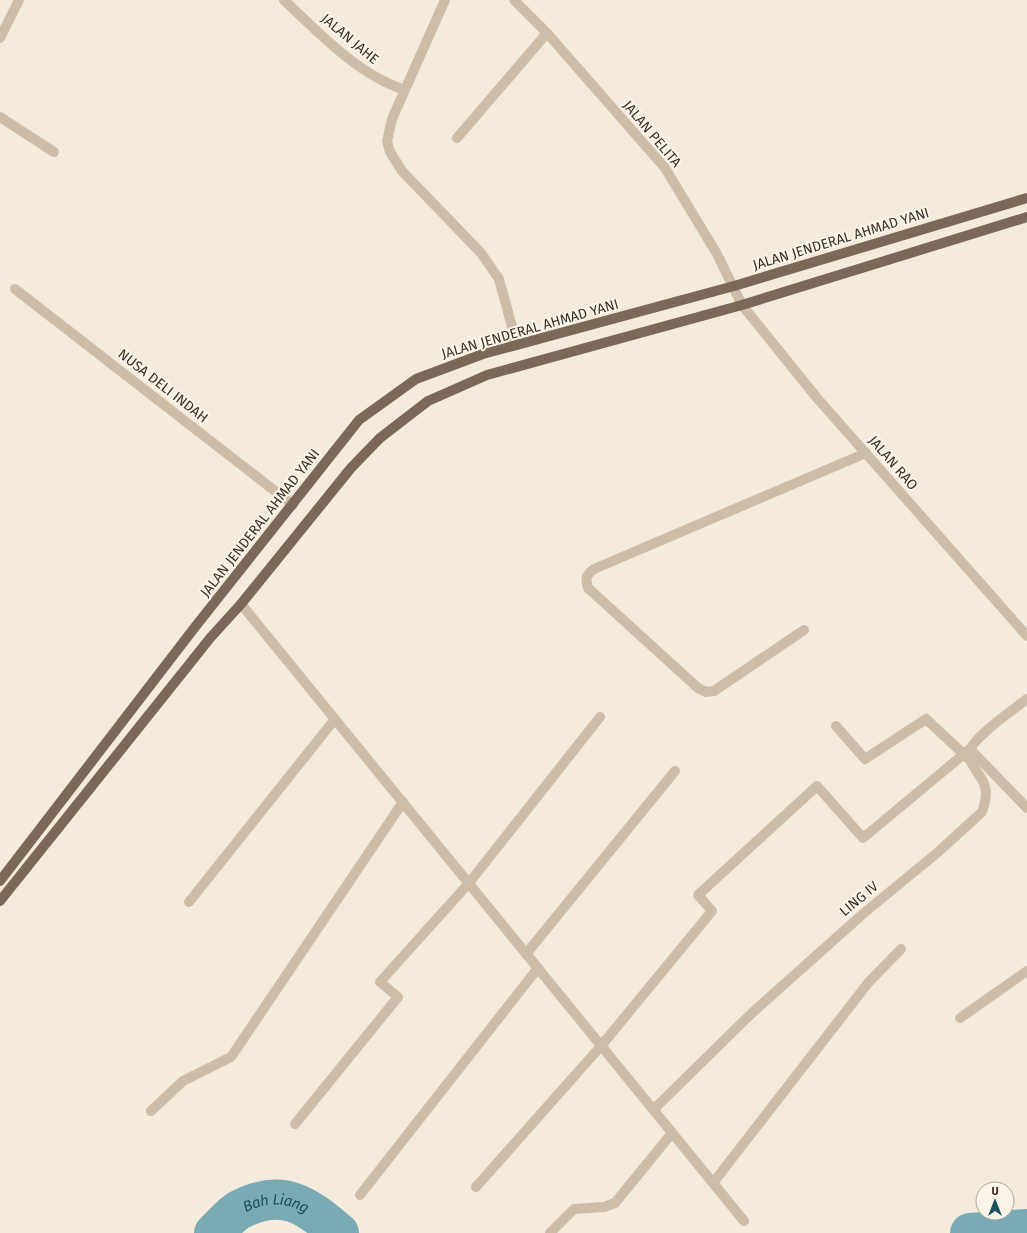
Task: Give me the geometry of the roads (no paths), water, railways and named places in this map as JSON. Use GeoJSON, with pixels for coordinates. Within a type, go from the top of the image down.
{"type":"FeatureCollection","features":[{"type":"Feature","properties":{"kind":"main road","name":"JALAN JENDERAL AHMAD YANI"},"geometry":{"type":"LineString","coordinates":[[0,881],[195,627],[359,420],[416,379],[483,354],[734,286],[1027,198]]}},
{"type":"Feature","properties":{"kind":"main road"},"geometry":{"type":"LineString","coordinates":[[0,901],[211,637],[241,604],[351,468],[380,438],[428,401],[487,375],[742,305],[1027,217]]}},
{"type":"Feature","properties":{"kind":"main road"},"geometry":{"type":"LineString","coordinates":[[195,627],[211,637]]}},
{"type":"Feature","properties":{"kind":"street"},"geometry":{"type":"LineString","coordinates":[[1,34],[19,0]]}},
{"type":"Feature","properties":{"kind":"street","name":"JALAN JAHE"},"geometry":{"type":"LineString","coordinates":[[284,0],[362,69],[378,80],[405,90]]}},
{"type":"Feature","properties":{"kind":"street"},"geometry":{"type":"LineString","coordinates":[[446,0],[392,119],[387,141],[390,152],[402,171],[482,253],[498,279],[517,345]]}},
{"type":"Feature","properties":{"kind":"street","name":"JALAN PELITA"},"geometry":{"type":"LineString","coordinates":[[514,0],[547,34],[665,168],[717,254],[742,305]]}},
{"type":"Feature","properties":{"kind":"street"},"geometry":{"type":"LineString","coordinates":[[457,138],[547,34]]}},
{"type":"Feature","properties":{"kind":"street"},"geometry":{"type":"LineString","coordinates":[[0,116],[54,152]]}},
{"type":"Feature","properties":{"kind":"street","name":"NUSA DELI INDAH"},"geometry":{"type":"LineString","coordinates":[[15,289],[293,504]]}},
{"type":"Feature","properties":{"kind":"street","name":"JALAN RAO"},"geometry":{"type":"LineString","coordinates":[[742,305],[817,398],[1027,636]]}},
{"type":"Feature","properties":{"kind":"street"},"geometry":{"type":"LineString","coordinates":[[804,630],[714,691],[706,692],[698,688],[588,588],[586,580],[587,574],[594,569],[866,453]]}},
{"type":"Feature","properties":{"kind":"street"},"geometry":{"type":"LineString","coordinates":[[241,604],[744,1221]]}},
{"type":"Feature","properties":{"kind":"street"},"geometry":{"type":"LineString","coordinates":[[476,1187],[602,1046],[712,911],[698,895],[817,786],[863,838],[968,754],[979,738],[1027,699]]}},
{"type":"Feature","properties":{"kind":"street"},"geometry":{"type":"LineString","coordinates":[[294,1124],[398,997],[380,982],[469,883],[600,717]]}},
{"type":"Feature","properties":{"kind":"street"},"geometry":{"type":"LineString","coordinates":[[189,902],[335,719]]}},
{"type":"Feature","properties":{"kind":"street"},"geometry":{"type":"LineString","coordinates":[[836,726],[865,759],[926,719],[968,754],[1027,808]]}},
{"type":"Feature","properties":{"kind":"street","name":"LING IV"},"geometry":{"type":"LineString","coordinates":[[654,1109],[752,1013],[864,913],[937,853],[982,812],[985,802],[985,787],[968,754]]}},
{"type":"Feature","properties":{"kind":"street"},"geometry":{"type":"LineString","coordinates":[[526,954],[675,772]]}},
{"type":"Feature","properties":{"kind":"street"},"geometry":{"type":"LineString","coordinates":[[151,1111],[183,1081],[231,1057],[403,802]]}},
{"type":"Feature","properties":{"kind":"street"},"geometry":{"type":"LineString","coordinates":[[713,1183],[868,983],[901,949]]}},
{"type":"Feature","properties":{"kind":"street"},"geometry":{"type":"LineString","coordinates":[[360,1195],[538,968]]}},
{"type":"Feature","properties":{"kind":"street"},"geometry":{"type":"LineString","coordinates":[[960,1018],[1027,971]]}},
{"type":"Feature","properties":{"kind":"street"},"geometry":{"type":"LineString","coordinates":[[550,1233],[574,1208],[604,1207],[615,1203],[672,1133]]}},
{"type":"Feature","properties":{"kind":"waterway","name":"Bah Liang"},"geometry":{"type":"LineString","coordinates":[[214,1233],[239,1210],[255,1203],[269,1200],[293,1202],[304,1207],[316,1214],[339,1233]]}},
{"type":"Feature","properties":{"kind":"waterway","name":"Bah Liang"},"geometry":{"type":"LineString","coordinates":[[970,1233],[1027,1229]]}}]}
